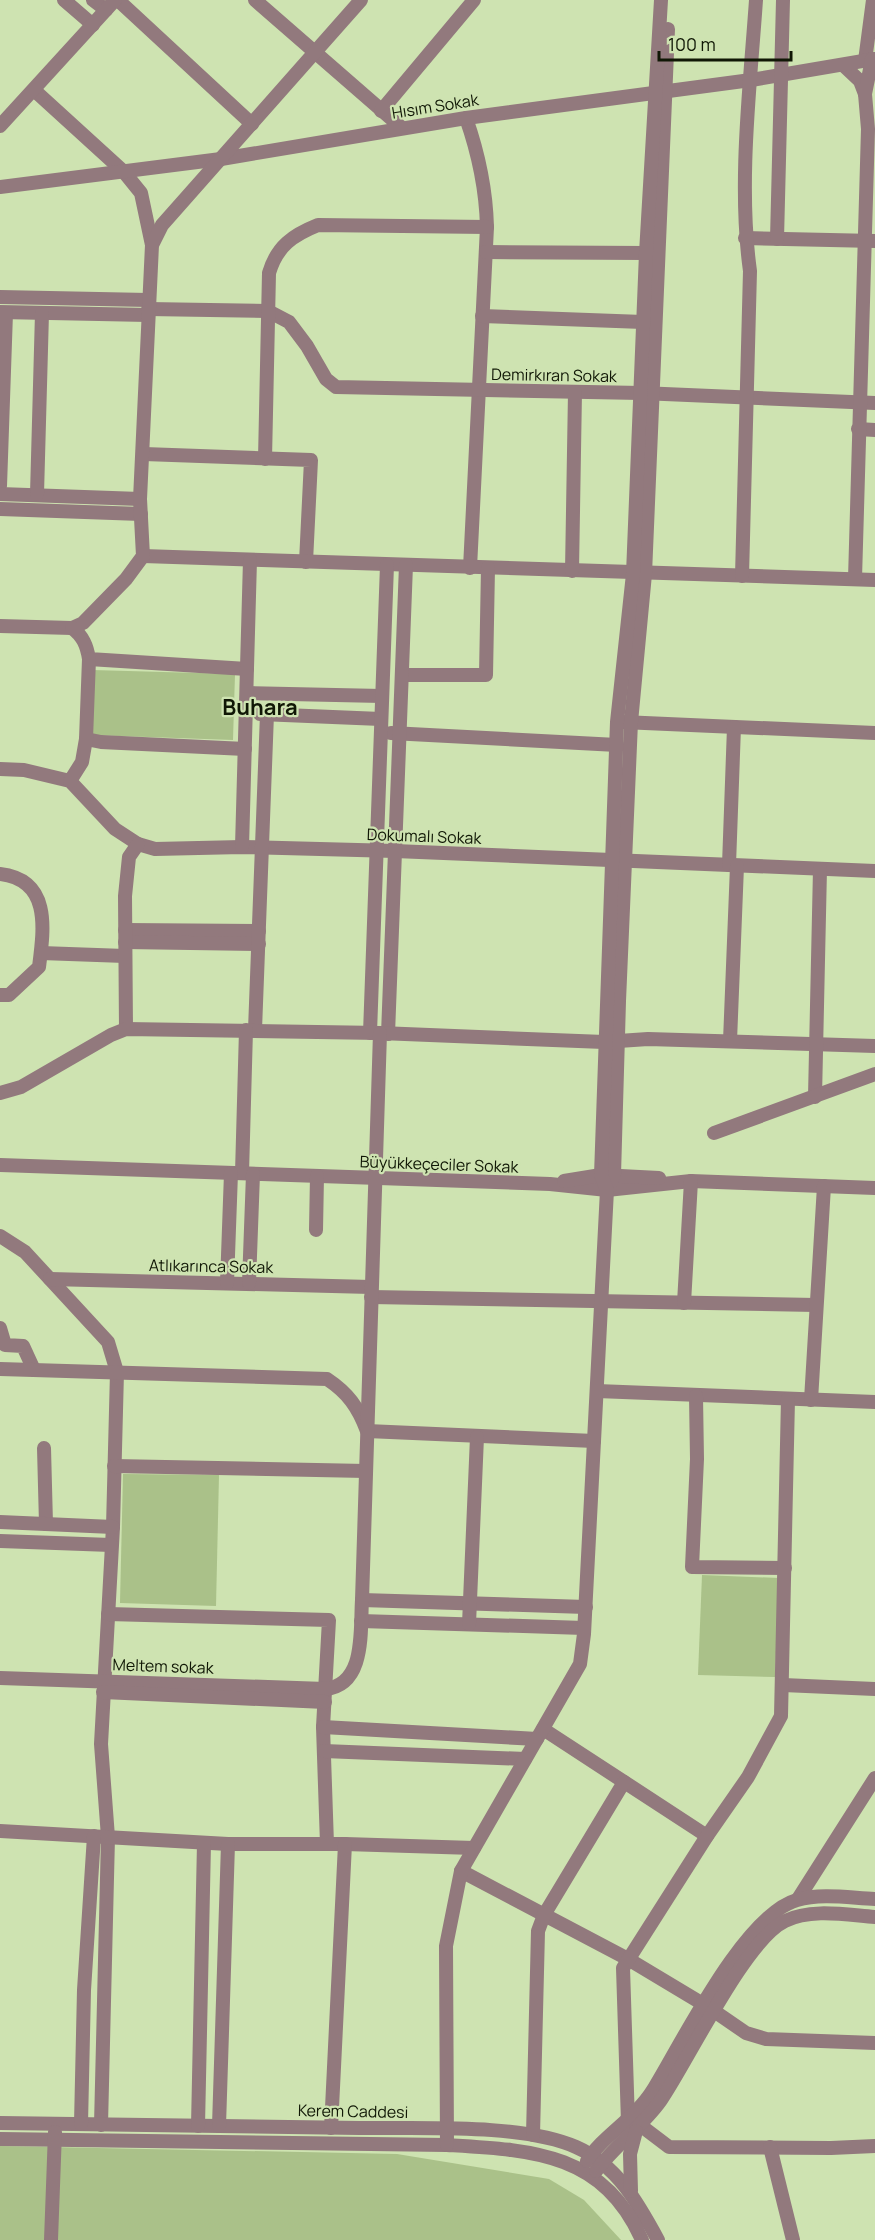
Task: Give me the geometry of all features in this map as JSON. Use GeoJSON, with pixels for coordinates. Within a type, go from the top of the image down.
{"type":"FeatureCollection","features":[{"type":"Feature","properties":{"kind":"street"},"geometry":{"type":"LineString","coordinates":[[64,0],[93,25]]}},
{"type":"Feature","properties":{"kind":"street"},"geometry":{"type":"LineString","coordinates":[[93,0],[113,4],[252,124]]}},
{"type":"Feature","properties":{"kind":"street"},"geometry":{"type":"LineString","coordinates":[[255,0],[402,128]]}},
{"type":"Feature","properties":{"kind":"street"},"geometry":{"type":"LineString","coordinates":[[152,245],[162,225],[361,0]]}},
{"type":"Feature","properties":{"kind":"street"},"geometry":{"type":"LineString","coordinates":[[381,111],[474,0]]}},
{"type":"Feature","properties":{"kind":"street"},"geometry":{"type":"LineString","coordinates":[[447,2145],[446,1946],[461,1871],[580,1664],[584,1628],[608,1175],[624,722],[639,574],[660,91],[661,0]]}},
{"type":"Feature","properties":{"kind":"street"},"geometry":{"type":"LineString","coordinates":[[647,394],[643,322],[646,253],[669,0]]}},
{"type":"Feature","properties":{"kind":"street"},"geometry":{"type":"LineString","coordinates":[[742,576],[750,271],[745,238],[756,0]]}},
{"type":"Feature","properties":{"kind":"street"},"geometry":{"type":"LineString","coordinates":[[777,239],[783,0]]}},
{"type":"Feature","properties":{"kind":"street"},"geometry":{"type":"LineString","coordinates":[[855,579],[859,403],[870,241],[871,129],[866,94],[873,0]]}},
{"type":"Feature","properties":{"kind":"street"},"geometry":{"type":"LineString","coordinates":[[0,126],[113,4]]}},
{"type":"Feature","properties":{"kind":"street","name":"Hısım Sokak"},"geometry":{"type":"LineString","coordinates":[[0,187],[221,159],[466,118],[751,80],[870,60]]}},
{"type":"Feature","properties":{"kind":"street"},"geometry":{"type":"LineString","coordinates":[[843,65],[860,81],[866,94]]}},
{"type":"Feature","properties":{"kind":"street"},"geometry":{"type":"LineString","coordinates":[[0,626],[72,628],[83,623],[112,594],[143,556],[140,499],[144,454],[152,245],[141,193],[124,172],[34,90]]}},
{"type":"Feature","properties":{"kind":"street"},"geometry":{"type":"LineString","coordinates":[[466,118],[477,151],[486,191],[487,227],[470,568]]}},
{"type":"Feature","properties":{"kind":"street"},"geometry":{"type":"LineString","coordinates":[[265,459],[269,273],[274,256],[297,233],[318,225],[487,227]]}},
{"type":"Feature","properties":{"kind":"street"},"geometry":{"type":"LineString","coordinates":[[745,238],[870,241]]}},
{"type":"Feature","properties":{"kind":"street"},"geometry":{"type":"LineString","coordinates":[[486,252],[646,253]]}},
{"type":"Feature","properties":{"kind":"street"},"geometry":{"type":"LineString","coordinates":[[0,297],[148,308],[268,311]]}},
{"type":"Feature","properties":{"kind":"street"},"geometry":{"type":"LineString","coordinates":[[0,486],[3,313],[148,308]]}},
{"type":"Feature","properties":{"kind":"street","name":"Demirkıran Sokak"},"geometry":{"type":"LineString","coordinates":[[268,311],[289,322],[307,346],[326,379],[336,387],[647,394],[875,403]]}},
{"type":"Feature","properties":{"kind":"street"},"geometry":{"type":"LineString","coordinates":[[38,494],[42,313]]}},
{"type":"Feature","properties":{"kind":"street"},"geometry":{"type":"LineString","coordinates":[[482,316],[643,322]]}},
{"type":"Feature","properties":{"kind":"street"},"geometry":{"type":"LineString","coordinates":[[572,571],[575,392]]}},
{"type":"Feature","properties":{"kind":"street"},"geometry":{"type":"LineString","coordinates":[[858,429],[875,430]]}},
{"type":"Feature","properties":{"kind":"street"},"geometry":{"type":"LineString","coordinates":[[144,454],[311,460],[306,562]]}},
{"type":"Feature","properties":{"kind":"street"},"geometry":{"type":"LineString","coordinates":[[0,494],[140,499]]}},
{"type":"Feature","properties":{"kind":"street"},"geometry":{"type":"LineString","coordinates":[[0,509],[141,514]]}},
{"type":"Feature","properties":{"kind":"street"},"geometry":{"type":"LineString","coordinates":[[143,556],[875,580]]}},
{"type":"Feature","properties":{"kind":"street"},"geometry":{"type":"LineString","coordinates":[[242,847],[250,560]]}},
{"type":"Feature","properties":{"kind":"street"},"geometry":{"type":"LineString","coordinates":[[325,1696],[348,1680],[355,1666],[361,1621],[379,1033],[376,851],[387,565]]}},
{"type":"Feature","properties":{"kind":"street"},"geometry":{"type":"LineString","coordinates":[[379,1033],[395,851],[406,565]]}},
{"type":"Feature","properties":{"kind":"street"},"geometry":{"type":"LineString","coordinates":[[402,675],[486,675],[488,568]]}},
{"type":"Feature","properties":{"kind":"street"},"geometry":{"type":"LineString","coordinates":[[0,769],[24,770],[70,781],[82,762],[86,739],[89,659],[86,646],[79,633],[72,628]]}},
{"type":"Feature","properties":{"kind":"street"},"geometry":{"type":"LineString","coordinates":[[89,659],[247,669]]}},
{"type":"Feature","properties":{"kind":"street"},"geometry":{"type":"LineString","coordinates":[[247,693],[382,696]]}},
{"type":"Feature","properties":{"kind":"street"},"geometry":{"type":"LineString","coordinates":[[246,713],[381,726],[400,734],[617,745]]}},
{"type":"Feature","properties":{"kind":"street"},"geometry":{"type":"LineString","coordinates":[[227,1283],[242,1173],[259,938],[267,714]]}},
{"type":"Feature","properties":{"kind":"street"},"geometry":{"type":"LineString","coordinates":[[624,722],[875,733]]}},
{"type":"Feature","properties":{"kind":"street"},"geometry":{"type":"LineString","coordinates":[[618,861],[617,745],[624,722]]}},
{"type":"Feature","properties":{"kind":"street"},"geometry":{"type":"LineString","coordinates":[[730,1041],[734,727]]}},
{"type":"Feature","properties":{"kind":"street"},"geometry":{"type":"LineString","coordinates":[[86,739],[101,742],[245,749]]}},
{"type":"Feature","properties":{"kind":"street","name":"Dokumalı Sokak"},"geometry":{"type":"LineString","coordinates":[[70,781],[115,829],[138,844],[155,849],[242,847],[395,851],[875,871]]}},
{"type":"Feature","properties":{"kind":"street"},"geometry":{"type":"LineString","coordinates":[[126,1029],[125,936],[129,857],[138,844]]}},
{"type":"Feature","properties":{"kind":"street"},"geometry":{"type":"LineString","coordinates":[[815,1097],[820,869]]}},
{"type":"Feature","properties":{"kind":"street"},"geometry":{"type":"LineString","coordinates":[[0,874],[27,884],[38,896],[43,914],[39,967],[9,995],[0,995]]}},
{"type":"Feature","properties":{"kind":"street"},"geometry":{"type":"LineString","coordinates":[[125,936],[259,938]]}},
{"type":"Feature","properties":{"kind":"street"},"geometry":{"type":"LineString","coordinates":[[41,953],[125,956]]}},
{"type":"Feature","properties":{"kind":"street"},"geometry":{"type":"LineString","coordinates":[[0,1092],[21,1087],[126,1029],[379,1033],[611,1041],[648,1039],[875,1046]]}},
{"type":"Feature","properties":{"kind":"street"},"geometry":{"type":"LineString","coordinates":[[714,1133],[875,1074]]}},
{"type":"Feature","properties":{"kind":"street","name":"Büyükkeçeciler Sokak"},"geometry":{"type":"LineString","coordinates":[[0,1165],[550,1184],[607,1190],[691,1181],[875,1188]]}},
{"type":"Feature","properties":{"kind":"street"},"geometry":{"type":"LineString","coordinates":[[242,1173],[249,1283]]}},
{"type":"Feature","properties":{"kind":"street"},"geometry":{"type":"LineString","coordinates":[[550,1184],[608,1175],[691,1181],[684,1303]]}},
{"type":"Feature","properties":{"kind":"street"},"geometry":{"type":"LineString","coordinates":[[316,1230],[317,1176]]}},
{"type":"Feature","properties":{"kind":"street"},"geometry":{"type":"LineString","coordinates":[[810,1400],[824,1186]]}},
{"type":"Feature","properties":{"kind":"street"},"geometry":{"type":"LineString","coordinates":[[0,1236],[26,1252],[108,1342],[117,1372],[113,1527],[101,1744],[101,2125]]}},
{"type":"Feature","properties":{"kind":"street","name":"Atlıkarınca Sokak"},"geometry":{"type":"LineString","coordinates":[[50,1279],[249,1283],[371,1292],[601,1301],[816,1305]]}},
{"type":"Feature","properties":{"kind":"street"},"geometry":{"type":"LineString","coordinates":[[0,1328],[5,1345],[23,1346],[34,1370]]}},
{"type":"Feature","properties":{"kind":"street"},"geometry":{"type":"LineString","coordinates":[[0,1369],[327,1379],[344,1390],[358,1409],[367,1431]]}},
{"type":"Feature","properties":{"kind":"street"},"geometry":{"type":"LineString","coordinates":[[597,1391],[875,1402]]}},
{"type":"Feature","properties":{"kind":"street"},"geometry":{"type":"LineString","coordinates":[[696,1396],[697,1459],[692,1566],[785,1568]]}},
{"type":"Feature","properties":{"kind":"street"},"geometry":{"type":"LineString","coordinates":[[631,2191],[630,2154],[635,2125],[624,1968],[627,1959],[748,1777],[781,1716],[788,1399]]}},
{"type":"Feature","properties":{"kind":"street"},"geometry":{"type":"LineString","coordinates":[[367,1431],[594,1441]]}},
{"type":"Feature","properties":{"kind":"street"},"geometry":{"type":"LineString","coordinates":[[470,1624],[477,1437]]}},
{"type":"Feature","properties":{"kind":"street"},"geometry":{"type":"LineString","coordinates":[[44,1448],[46,1524]]}},
{"type":"Feature","properties":{"kind":"street"},"geometry":{"type":"LineString","coordinates":[[114,1466],[366,1471]]}},
{"type":"Feature","properties":{"kind":"street"},"geometry":{"type":"LineString","coordinates":[[0,1522],[113,1527]]}},
{"type":"Feature","properties":{"kind":"street"},"geometry":{"type":"LineString","coordinates":[[0,1541],[111,1545]]}},
{"type":"Feature","properties":{"kind":"street"},"geometry":{"type":"LineString","coordinates":[[362,1600],[585,1607]]}},
{"type":"Feature","properties":{"kind":"street"},"geometry":{"type":"LineString","coordinates":[[108,1614],[329,1620],[323,1726],[327,1844]]}},
{"type":"Feature","properties":{"kind":"street"},"geometry":{"type":"LineString","coordinates":[[361,1621],[584,1628]]}},
{"type":"Feature","properties":{"kind":"street","name":"Meltem sokak"},"geometry":{"type":"LineString","coordinates":[[0,1678],[104,1687],[325,1696]]}},
{"type":"Feature","properties":{"kind":"street"},"geometry":{"type":"LineString","coordinates":[[783,1686],[875,1689]]}},
{"type":"Feature","properties":{"kind":"street"},"geometry":{"type":"LineString","coordinates":[[323,1726],[540,1734],[624,1782],[707,1836]]}},
{"type":"Feature","properties":{"kind":"street"},"geometry":{"type":"LineString","coordinates":[[324,1751],[525,1759]]}},
{"type":"Feature","properties":{"kind":"street"},"geometry":{"type":"LineString","coordinates":[[533,2134],[538,1930],[544,1915],[624,1782]]}},
{"type":"Feature","properties":{"kind":"street"},"geometry":{"type":"LineString","coordinates":[[798,1899],[874,1784]]}},
{"type":"Feature","properties":{"kind":"street"},"geometry":{"type":"LineString","coordinates":[[0,1831],[228,1844],[345,1844],[474,1848]]}},
{"type":"Feature","properties":{"kind":"street"},"geometry":{"type":"LineString","coordinates":[[81,2124],[84,1990],[101,1836]]}},
{"type":"Feature","properties":{"kind":"street"},"geometry":{"type":"LineString","coordinates":[[198,2126],[204,1843]]}},
{"type":"Feature","properties":{"kind":"street"},"geometry":{"type":"LineString","coordinates":[[219,2126],[228,1844]]}},
{"type":"Feature","properties":{"kind":"street"},"geometry":{"type":"LineString","coordinates":[[331,2127],[345,1844]]}},
{"type":"Feature","properties":{"kind":"street"},"geometry":{"type":"LineString","coordinates":[[461,1871],[627,1959],[746,2033],[766,2039],[875,2043]]}},
{"type":"Feature","properties":{"kind":"street"},"geometry":{"type":"LineString","coordinates":[[586,2174],[596,2159],[660,2101],[708,2008],[767,1917],[798,1899],[817,1897],[875,1899]]}},
{"type":"Feature","properties":{"kind":"street"},"geometry":{"type":"LineString","coordinates":[[708,2008],[770,1931],[783,1921],[813,1914],[875,1917]]}},
{"type":"Feature","properties":{"kind":"street","name":"Kerem Caddesi"},"geometry":{"type":"LineString","coordinates":[[0,2123],[447,2129],[533,2134],[576,2147],[596,2159],[631,2191],[658,2240]]}},
{"type":"Feature","properties":{"kind":"street"},"geometry":{"type":"LineString","coordinates":[[51,2240],[55,2124]]}},
{"type":"Feature","properties":{"kind":"street"},"geometry":{"type":"LineString","coordinates":[[635,2125],[669,2147],[875,2146]]}},
{"type":"Feature","properties":{"kind":"street","name":"Kerem Caddesi"},"geometry":{"type":"LineString","coordinates":[[0,2139],[447,2145],[532,2152],[554,2157],[586,2174],[626,2211],[642,2240]]}},
{"type":"Feature","properties":{"kind":"street"},"geometry":{"type":"LineString","coordinates":[[770,2147],[793,2240]]}},
{"type":"Feature","properties":{"kind":"green space"},"geometry":{"type":"Polygon","coordinates":[[[92,670],[235,674],[233,740],[91,735],[92,670]]]}},
{"type":"Feature","properties":{"kind":"green space"},"geometry":{"type":"Polygon","coordinates":[[[123,1474],[219,1475],[216,1606],[120,1603],[123,1474]]]}},
{"type":"Feature","properties":{"kind":"green space"},"geometry":{"type":"Polygon","coordinates":[[[702,1575],[779,1578],[775,1677],[698,1675],[702,1575]]]}},
{"type":"Feature","properties":{"kind":"green space"},"geometry":{"type":"Polygon","coordinates":[[[0,2146],[397,2154],[549,2179],[584,2200],[621,2240],[0,2240],[0,2146]]]}},
{"type":"Feature","properties":{"kind":"district","name":"Buhara"},"geometry":{"type":"Point","coordinates":[260,707]}}]}
